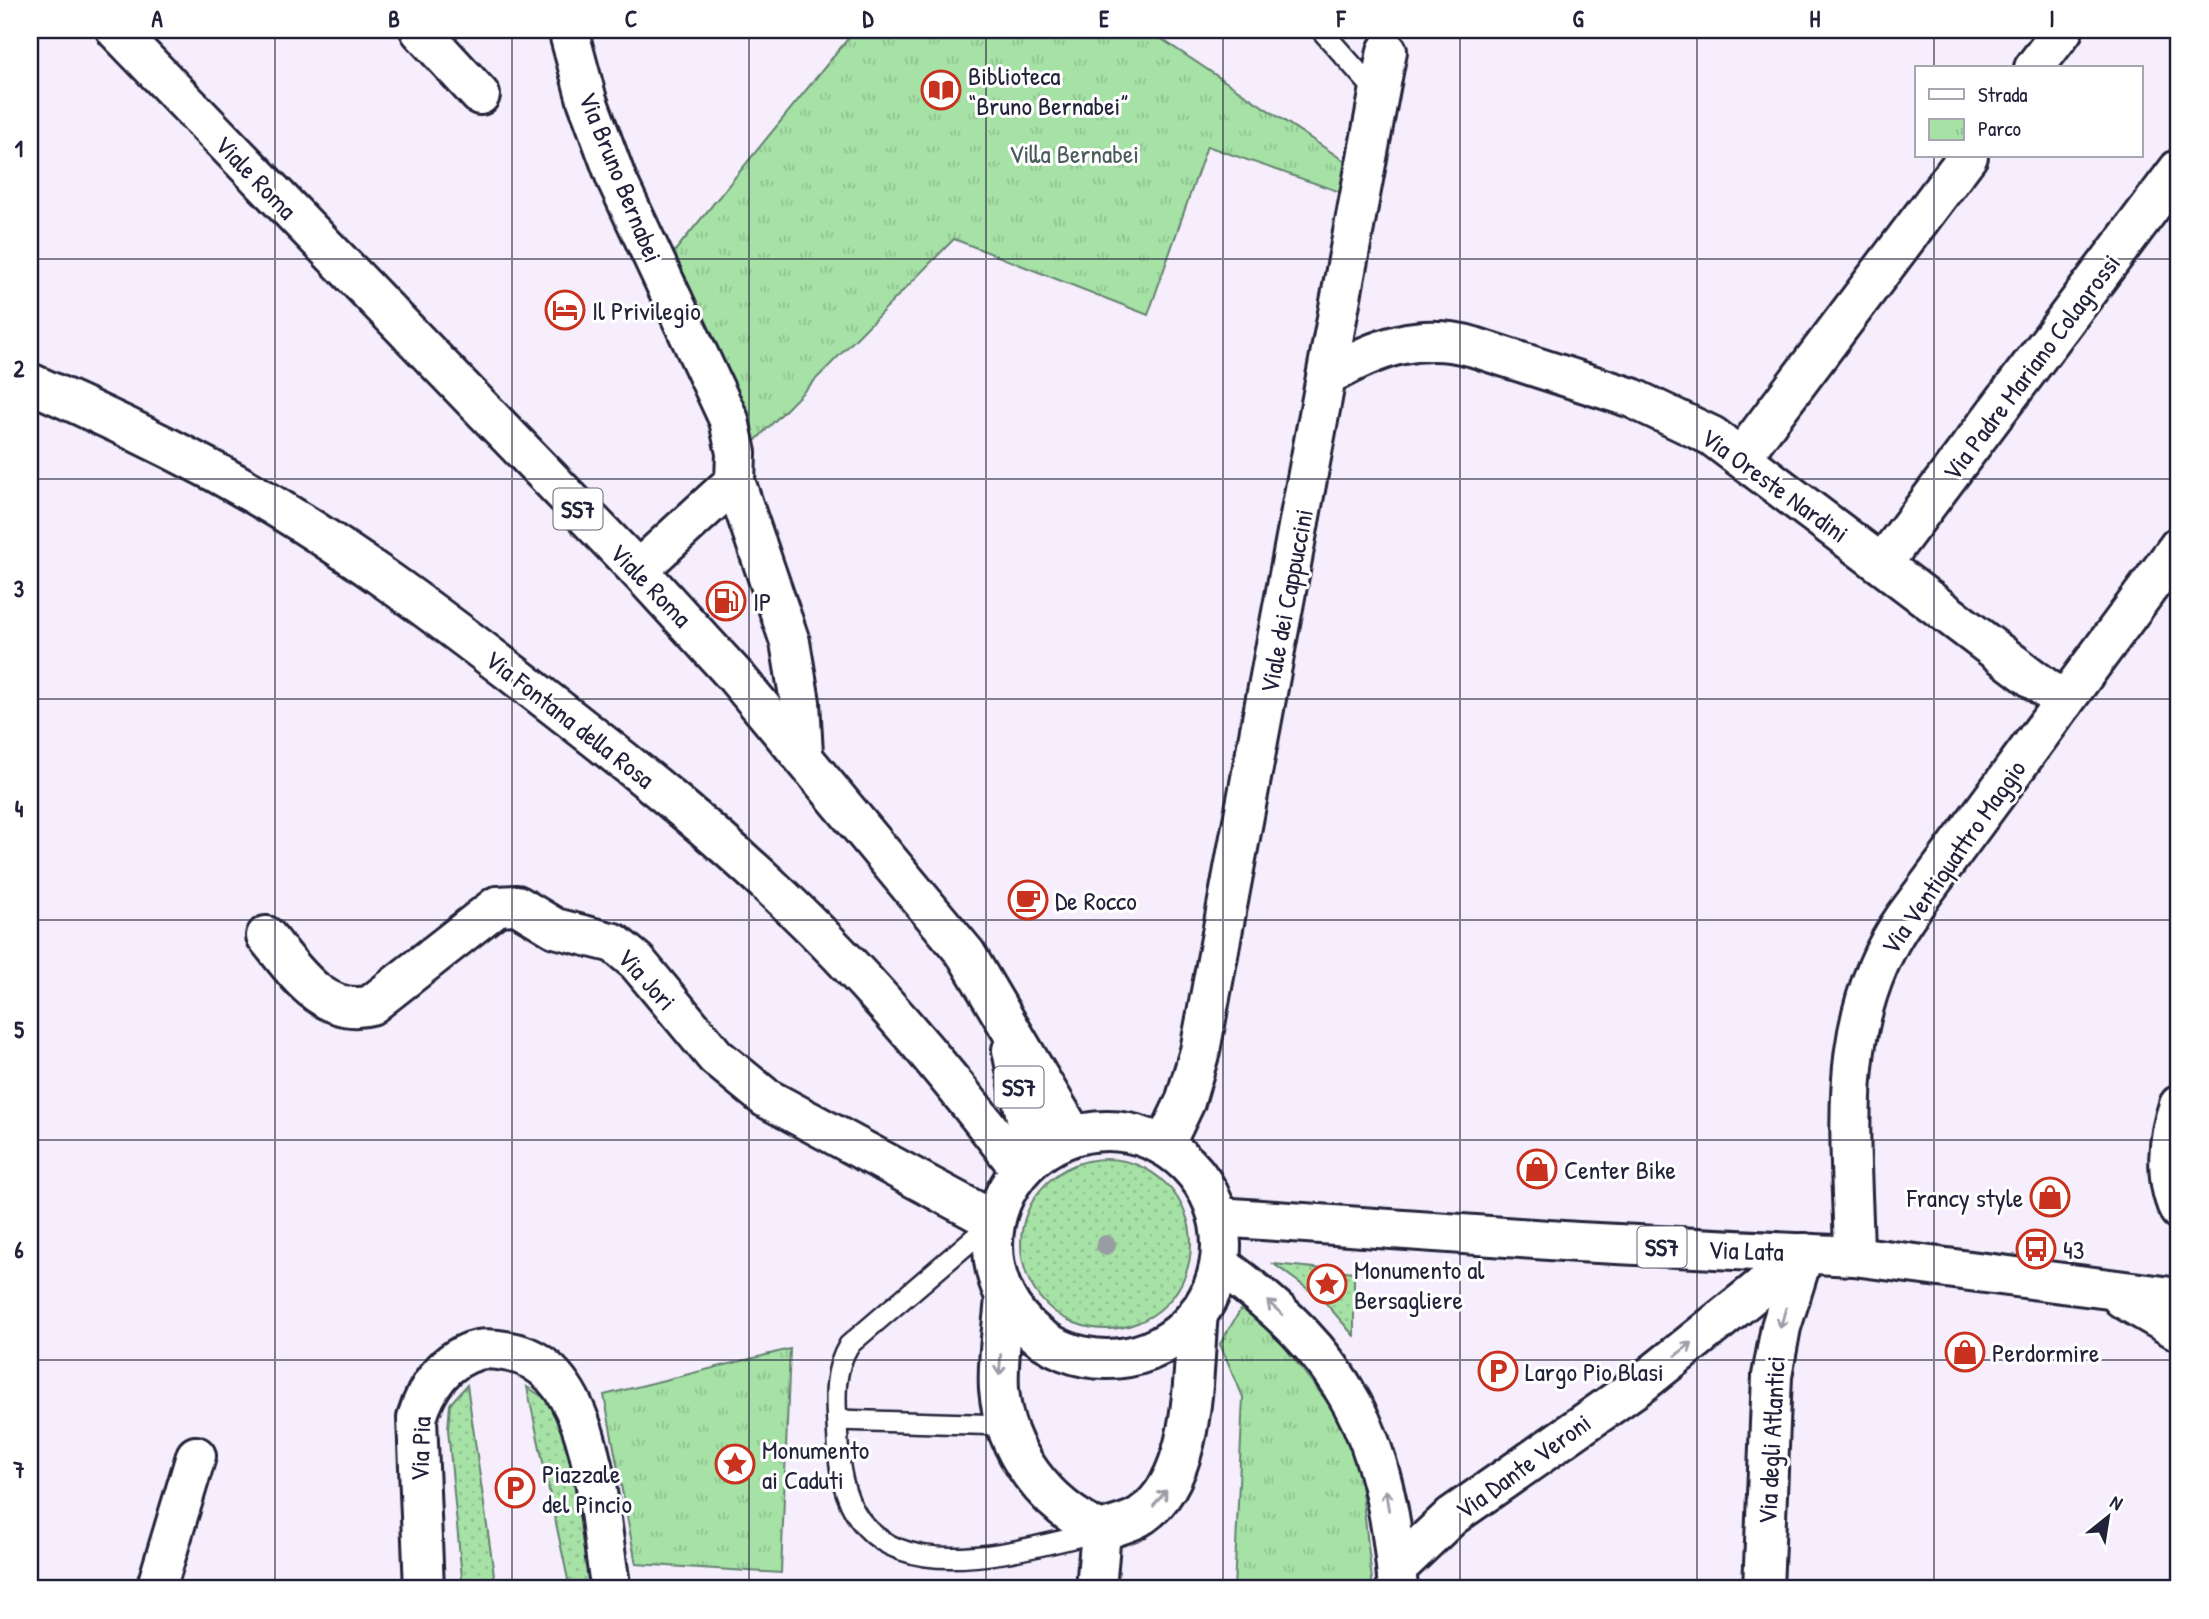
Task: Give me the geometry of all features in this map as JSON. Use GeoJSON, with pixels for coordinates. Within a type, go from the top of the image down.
{"type":"FeatureCollection","features":[{"type":"Feature","properties":{"kind":"street","name":"Viale Roma"},"geometry":{"type":"LineString","coordinates":[[116,30],[638,570],[803,754],[953,937],[1005,1018],[1073,1135]]}},
{"type":"Feature","properties":{"kind":"street"},"geometry":{"type":"LineString","coordinates":[[420,30],[480,95]]}},
{"type":"Feature","properties":{"kind":"street"},"geometry":{"type":"LineString","coordinates":[[2036,66],[2063,30]]}},
{"type":"Feature","properties":{"kind":"street","name":"Via Bruno Bernabei"},"geometry":{"type":"LineString","coordinates":[[570,37],[587,100],[616,178],[729,420],[736,453],[735,481],[790,642],[800,702],[803,754]]}},
{"type":"Feature","properties":{"kind":"street","name":"Viale dei Cappuccini"},"geometry":{"type":"LineString","coordinates":[[1164,1146],[1185,1102],[1200,1051],[1329,375],[1387,51]]}},
{"type":"Feature","properties":{"kind":"street"},"geometry":{"type":"LineString","coordinates":[[1742,456],[1966,158]]}},
{"type":"Feature","properties":{"kind":"street","name":"Via Padre Mariano Colagrossi"},"geometry":{"type":"LineString","coordinates":[[1882,564],[2179,169]]}},
{"type":"Feature","properties":{"kind":"street","name":"Via Oreste Nardini"},"geometry":{"type":"LineString","coordinates":[[1329,375],[1372,351],[1403,342],[1460,343],[1653,406],[1693,425],[1742,456],[2064,702]]}},
{"type":"Feature","properties":{"kind":"street","name":"Via Fontana della Rosa"},"geometry":{"type":"LineString","coordinates":[[30,383],[216,473],[321,537],[445,621],[641,774],[761,877],[842,958],[1027,1162]]}},
{"type":"Feature","properties":{"kind":"street"},"geometry":{"type":"LineString","coordinates":[[638,570],[735,481]]}},
{"type":"Feature","properties":{"kind":"street","name":"Via Ventiquattro Maggio"},"geometry":{"type":"LineString","coordinates":[[1854,1256],[1852,1070],[1856,1032],[1870,980],[1896,931],[2179,546]]}},
{"type":"Feature","properties":{"kind":"street","name":"Via Jori"},"geometry":{"type":"LineString","coordinates":[[266,936],[313,990],[327,1001],[351,1008],[371,1005],[497,906],[517,905],[555,928],[614,943],[637,961],[716,1056],[766,1098],[994,1220]]}},
{"type":"Feature","properties":{"kind":"street","name":"Viale Roma"},"geometry":{"type":"LineString","coordinates":[[1005,1018],[1027,1162]]}},
{"type":"Feature","properties":{"kind":"street"},"geometry":{"type":"LineString","coordinates":[[2179,1105],[2169,1153],[2171,1180],[2179,1210]]}},
{"type":"Feature","properties":{"kind":"street"},"geometry":{"type":"LineString","coordinates":[[1096,1130],[1120,1131],[1143,1136],[1164,1146],[1183,1159],[1198,1176],[1218,1217],[1220,1265],[1212,1290],[1198,1313],[1181,1332],[1160,1347],[1136,1356],[1084,1357],[1060,1349],[1038,1336],[1019,1318],[1005,1297],[995,1273],[992,1248],[994,1220],[1004,1193],[1027,1162],[1073,1135],[1096,1130]]}},
{"type":"Feature","properties":{"kind":"street","name":"Via Lata"},"geometry":{"type":"LineString","coordinates":[[1218,1217],[1578,1242],[1854,1256],[2179,1298]]}},
{"type":"Feature","properties":{"kind":"street","name":"Via Dante Veroni"},"geometry":{"type":"LineString","coordinates":[[1397,1578],[1468,1504],[1642,1383],[1804,1253]]}},
{"type":"Feature","properties":{"kind":"street","name":"Via degli Atlantici"},"geometry":{"type":"LineString","coordinates":[[1763,1589],[1772,1376],[1781,1327],[1804,1253]]}},
{"type":"Feature","properties":{"kind":"street"},"geometry":{"type":"LineString","coordinates":[[1220,1265],[1292,1324],[1322,1357],[1351,1400],[1363,1422],[1381,1470],[1397,1578]]}},
{"type":"Feature","properties":{"kind":"street","name":"Via Lata"},"geometry":{"type":"LineString","coordinates":[[2105,1289],[2179,1331]]}},
{"type":"Feature","properties":{"kind":"street"},"geometry":{"type":"LineString","coordinates":[[1005,1297],[999,1387],[1005,1425],[1038,1483],[1068,1513],[1101,1531],[1139,1518],[1154,1506],[1174,1477],[1187,1431],[1198,1313]]}},
{"type":"Feature","properties":{"kind":"street","name":"Via Pia"},"geometry":{"type":"LineString","coordinates":[[424,1589],[417,1418],[422,1401],[447,1366],[463,1355],[481,1349],[520,1354],[539,1364],[572,1402],[586,1440],[611,1589]]}},
{"type":"Feature","properties":{"kind":"street"},"geometry":{"type":"LineString","coordinates":[[156,1589],[196,1456]]}},
{"type":"Feature","properties":{"kind":"street"},"geometry":{"type":"LineString","coordinates":[[1096,1589],[1101,1531]]}},
{"type":"Feature","properties":{"kind":"lane"},"geometry":{"type":"LineString","coordinates":[[1321,30],[1378,94]]}},
{"type":"Feature","properties":{"kind":"lane"},"geometry":{"type":"LineString","coordinates":[[994,1220],[849,1345],[840,1360],[836,1380],[839,1461],[849,1502],[870,1532],[896,1550],[911,1554],[982,1556],[1023,1550],[1101,1531]]}},
{"type":"Feature","properties":{"kind":"lane"},"geometry":{"type":"LineString","coordinates":[[837,1420],[1005,1425]]}},
{"type":"Feature","properties":{"kind":"green space","name":"Villa Bernabei"},"geometry":{"type":"Polygon","coordinates":[[[855,30],[1148,30],[1346,162],[1340,192],[1207,146],[1148,315],[954,239],[755,441],[670,257],[855,30]]]}},
{"type":"Feature","properties":{"kind":"green space"},"geometry":{"type":"Polygon","coordinates":[[[1106,1159],[1139,1165],[1166,1184],[1185,1211],[1191,1244],[1185,1277],[1166,1304],[1139,1323],[1106,1329],[1073,1323],[1046,1304],[1027,1277],[1021,1244],[1027,1211],[1046,1184],[1073,1165],[1106,1159]]]}},
{"type":"Feature","properties":{"kind":"green space"},"geometry":{"type":"Polygon","coordinates":[[[1274,1264],[1354,1272],[1354,1336],[1324,1301],[1274,1264]]]}},
{"type":"Feature","properties":{"kind":"green space"},"geometry":{"type":"Polygon","coordinates":[[[1241,1309],[1270,1328],[1356,1439],[1373,1589],[1234,1589],[1243,1397],[1220,1344],[1241,1309]]]}},
{"type":"Feature","properties":{"kind":"green space"},"geometry":{"type":"Polygon","coordinates":[[[790,1349],[781,1573],[636,1564],[604,1395],[790,1349]]]}},
{"type":"Feature","properties":{"kind":"green space"},"geometry":{"type":"Polygon","coordinates":[[[467,1385],[496,1589],[463,1589],[448,1429],[450,1404],[467,1385]]]}},
{"type":"Feature","properties":{"kind":"green space"},"geometry":{"type":"Polygon","coordinates":[[[527,1387],[548,1400],[566,1421],[594,1589],[570,1589],[527,1387]]]}},
{"type":"Feature","properties":{"kind":"place","name":"Biblioteca “Bruno Bernabei”"},"geometry":{"type":"Point","coordinates":[941,90]}},
{"type":"Feature","properties":{"kind":"place","name":"Il Privilegio"},"geometry":{"type":"Point","coordinates":[565,310]}},
{"type":"Feature","properties":{"kind":"place","name":"IP"},"geometry":{"type":"Point","coordinates":[726,601]}},
{"type":"Feature","properties":{"kind":"place","name":"De Rocco"},"geometry":{"type":"Point","coordinates":[1028,900]}},
{"type":"Feature","properties":{"kind":"place","name":"Center Bike"},"geometry":{"type":"Point","coordinates":[1537,1169]}},
{"type":"Feature","properties":{"kind":"place","name":"Francy style"},"geometry":{"type":"Point","coordinates":[2050,1197]}},
{"type":"Feature","properties":{"kind":"place","name":"43"},"geometry":{"type":"Point","coordinates":[2036,1249]}},
{"type":"Feature","properties":{"kind":"place","name":"Monumento al Bersagliere"},"geometry":{"type":"Point","coordinates":[1327,1284]}},
{"type":"Feature","properties":{"kind":"place","name":"Perdormire"},"geometry":{"type":"Point","coordinates":[1965,1352]}},
{"type":"Feature","properties":{"kind":"place","name":"Largo Pio Blasi"},"geometry":{"type":"Point","coordinates":[1498,1371]}},
{"type":"Feature","properties":{"kind":"place","name":"Monumento ai Caduti"},"geometry":{"type":"Point","coordinates":[735,1464]}},
{"type":"Feature","properties":{"kind":"place","name":"Piazzale del Pincio"},"geometry":{"type":"Point","coordinates":[515,1488]}}]}
